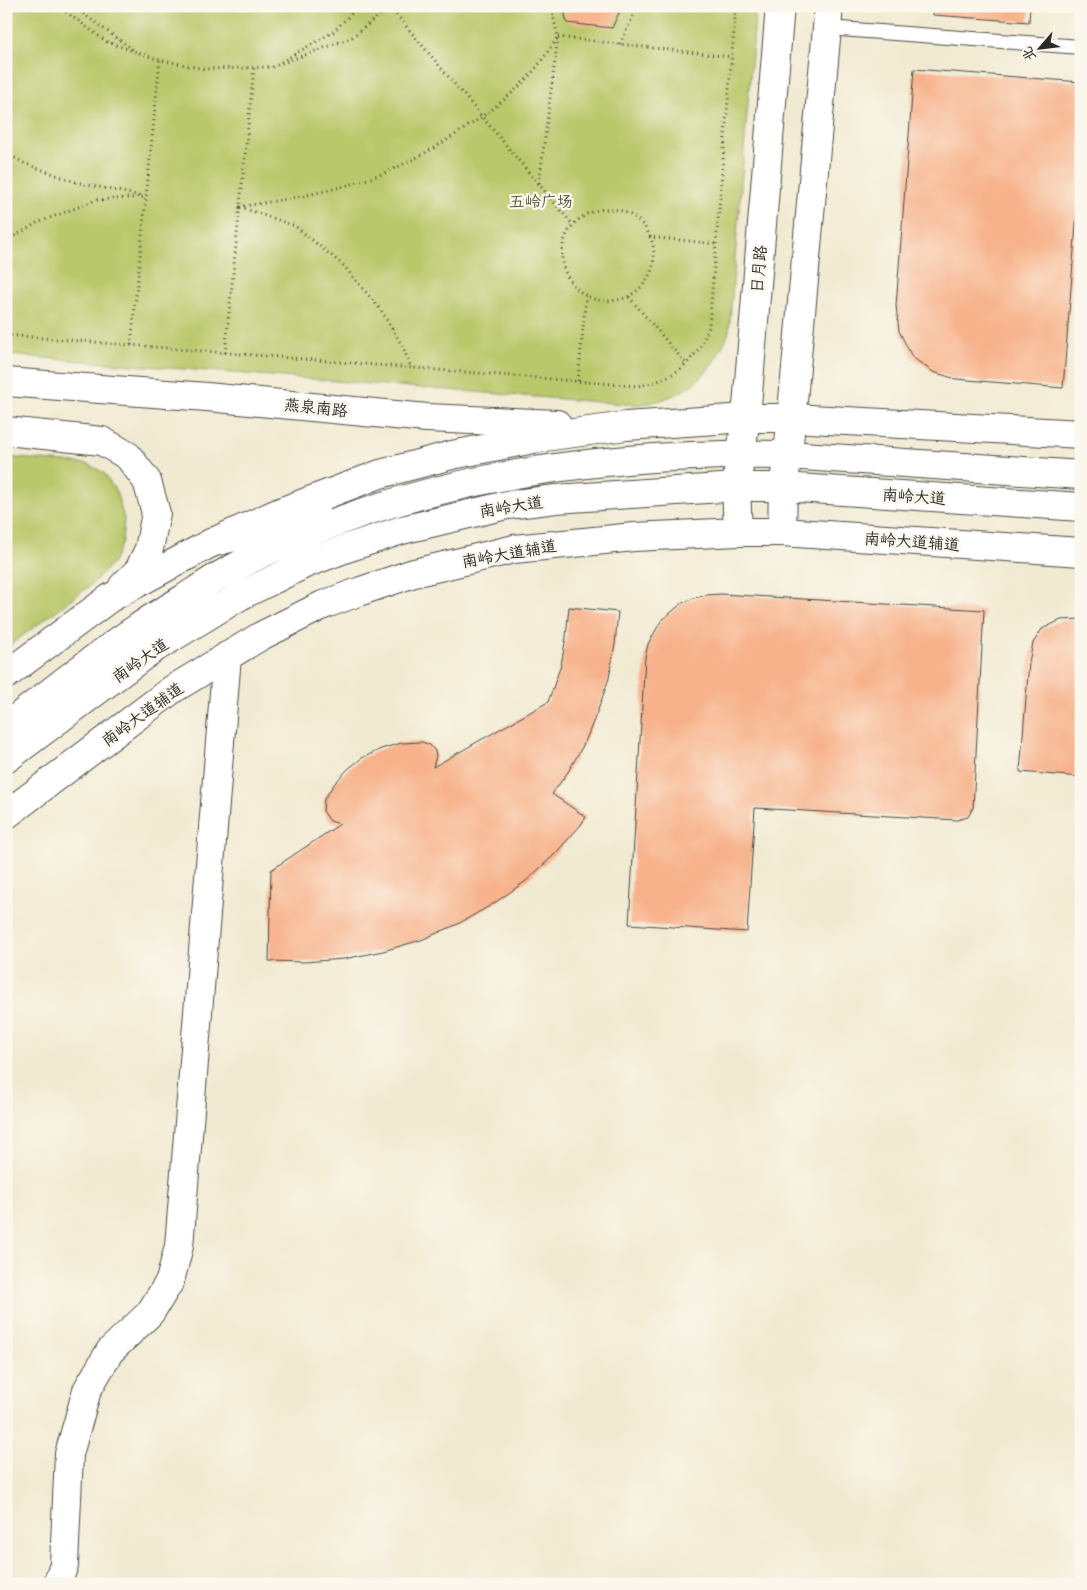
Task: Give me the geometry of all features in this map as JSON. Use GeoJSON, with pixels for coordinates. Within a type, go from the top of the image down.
{"type":"FeatureCollection","features":[{"type":"Feature","properties":{"kind":"main road","name":"日月路"},"geometry":{"type":"LineString","coordinates":[[738,532],[736,487],[746,418],[780,6]]}},
{"type":"Feature","properties":{"kind":"main road"},"geometry":{"type":"LineString","coordinates":[[782,532],[784,487],[792,418],[828,17]]}},
{"type":"Feature","properties":{"kind":"main road","name":"燕泉南路"},"geometry":{"type":"LineString","coordinates":[[6,382],[207,397],[427,418],[626,426]]}},
{"type":"Feature","properties":{"kind":"main road"},"geometry":{"type":"LineString","coordinates":[[110,598],[210,543],[280,512],[380,474],[452,455],[544,437],[626,426],[746,418],[792,418],[1081,434]]}},
{"type":"Feature","properties":{"kind":"main road"},"geometry":{"type":"LineString","coordinates":[[6,431],[102,441],[128,456],[147,481],[156,513],[149,549],[139,570],[110,598],[6,675]]}},
{"type":"Feature","properties":{"kind":"main road","name":"南岭大道"},"geometry":{"type":"LineString","coordinates":[[6,726],[136,629],[226,572],[326,526],[390,503],[456,485],[550,468],[629,459],[741,454],[788,455],[1081,474]]}},
{"type":"Feature","properties":{"kind":"main road","name":"南岭大道"},"geometry":{"type":"LineString","coordinates":[[6,759],[150,651],[240,596],[305,564],[346,548],[402,530],[507,505],[556,499],[736,487],[784,487],[1081,507]]}},
{"type":"Feature","properties":{"kind":"main road"},"geometry":{"type":"LineString","coordinates":[[210,543],[287,522],[390,503]]}},
{"type":"Feature","properties":{"kind":"main road","name":"南岭大道辅道"},"geometry":{"type":"LineString","coordinates":[[6,815],[173,689],[260,636],[323,605],[414,573],[476,557],[514,549],[560,544],[634,537],[738,532],[782,532],[1081,552]]}},
{"type":"Feature","properties":{"kind":"main road"},"geometry":{"type":"LineString","coordinates":[[57,1584],[64,1564],[69,1454],[86,1390],[110,1351],[150,1313],[170,1281],[179,1246],[227,656]]}},
{"type":"Feature","properties":{"kind":"lane"},"geometry":{"type":"LineString","coordinates":[[828,17],[1081,46]]}},
{"type":"Feature","properties":{"kind":"path"},"geometry":{"type":"LineString","coordinates":[[58,6],[106,42],[160,60],[205,69],[272,67],[351,38],[390,6],[573,225]]}},
{"type":"Feature","properties":{"kind":"path"},"geometry":{"type":"LineString","coordinates":[[77,6],[82,13],[138,53]]}},
{"type":"Feature","properties":{"kind":"path"},"geometry":{"type":"LineString","coordinates":[[272,67],[333,32],[360,6]]}},
{"type":"Feature","properties":{"kind":"path"},"geometry":{"type":"LineString","coordinates":[[539,183],[558,37],[551,6]]}},
{"type":"Feature","properties":{"kind":"path"},"geometry":{"type":"LineString","coordinates":[[620,44],[638,6]]}},
{"type":"Feature","properties":{"kind":"path"},"geometry":{"type":"LineString","coordinates":[[6,335],[637,386],[664,380],[687,365],[704,341],[709,328],[736,6]]}},
{"type":"Feature","properties":{"kind":"path"},"geometry":{"type":"LineString","coordinates":[[558,37],[732,57]]}},
{"type":"Feature","properties":{"kind":"path"},"geometry":{"type":"LineString","coordinates":[[240,207],[295,198],[342,186],[384,173],[430,150],[482,117],[510,95],[536,68],[558,37]]}},
{"type":"Feature","properties":{"kind":"path"},"geometry":{"type":"LineString","coordinates":[[131,345],[160,60]]}},
{"type":"Feature","properties":{"kind":"path"},"geometry":{"type":"LineString","coordinates":[[225,352],[254,67]]}},
{"type":"Feature","properties":{"kind":"path"},"geometry":{"type":"LineString","coordinates":[[6,153],[24,163],[75,182],[146,197]]}},
{"type":"Feature","properties":{"kind":"path"},"geometry":{"type":"LineString","coordinates":[[6,241],[37,222],[96,200],[146,197]]}},
{"type":"Feature","properties":{"kind":"path"},"geometry":{"type":"LineString","coordinates":[[240,207],[295,226],[343,265],[381,310],[403,347],[411,368]]}},
{"type":"Feature","properties":{"kind":"path"},"geometry":{"type":"LineString","coordinates":[[608,209],[624,211],[637,219],[647,231],[649,237],[653,245],[654,261],[650,276],[641,288],[629,297],[615,301],[600,301],[586,296],[574,287],[566,275],[562,260],[563,244],[568,230],[579,219],[593,211],[608,209]]}},
{"type":"Feature","properties":{"kind":"path"},"geometry":{"type":"LineString","coordinates":[[649,237],[717,244]]}},
{"type":"Feature","properties":{"kind":"path"},"geometry":{"type":"LineString","coordinates":[[578,381],[586,296]]}},
{"type":"Feature","properties":{"kind":"path"},"geometry":{"type":"LineString","coordinates":[[629,297],[687,365]]}},
{"type":"Feature","properties":{"kind":"green space","name":"五岭广场"},"geometry":{"type":"Polygon","coordinates":[[[6,6],[756,6],[729,332],[722,348],[705,373],[695,383],[670,397],[637,405],[6,355],[6,6]]]}},
{"type":"Feature","properties":{"kind":"green space"},"geometry":{"type":"Polygon","coordinates":[[[6,457],[88,464],[104,473],[116,491],[124,519],[122,542],[113,563],[91,585],[6,648],[6,457]]]}},
{"type":"Feature","properties":{"kind":"building"},"geometry":{"type":"Polygon","coordinates":[[[563,6],[622,6],[612,28],[567,23],[563,6]]]}},
{"type":"Feature","properties":{"kind":"building"},"geometry":{"type":"Polygon","coordinates":[[[933,6],[1030,6],[1029,22],[933,15],[933,6]]]}},
{"type":"Feature","properties":{"kind":"building"},"geometry":{"type":"Polygon","coordinates":[[[914,69],[1081,82],[1081,162],[1063,388],[956,379],[933,372],[912,357],[899,331],[896,306],[914,69]]]}},
{"type":"Feature","properties":{"kind":"building"},"geometry":{"type":"Polygon","coordinates":[[[721,594],[984,610],[973,808],[968,817],[957,820],[755,808],[747,932],[629,924],[645,657],[648,644],[661,621],[682,603],[707,595],[721,594]]]}},
{"type":"Feature","properties":{"kind":"building"},"geometry":{"type":"Polygon","coordinates":[[[569,607],[618,612],[609,678],[598,710],[585,742],[568,772],[552,794],[586,817],[580,826],[554,855],[526,881],[493,904],[458,924],[421,940],[383,951],[344,959],[304,962],[269,961],[271,870],[340,824],[330,821],[323,811],[324,799],[335,783],[362,758],[381,749],[401,743],[422,742],[430,745],[435,751],[436,756],[433,767],[548,702],[561,665],[569,607]]]}},
{"type":"Feature","properties":{"kind":"building"},"geometry":{"type":"Polygon","coordinates":[[[1081,619],[1081,777],[1020,772],[1029,662],[1033,643],[1042,629],[1061,620],[1081,619]]]}}]}
